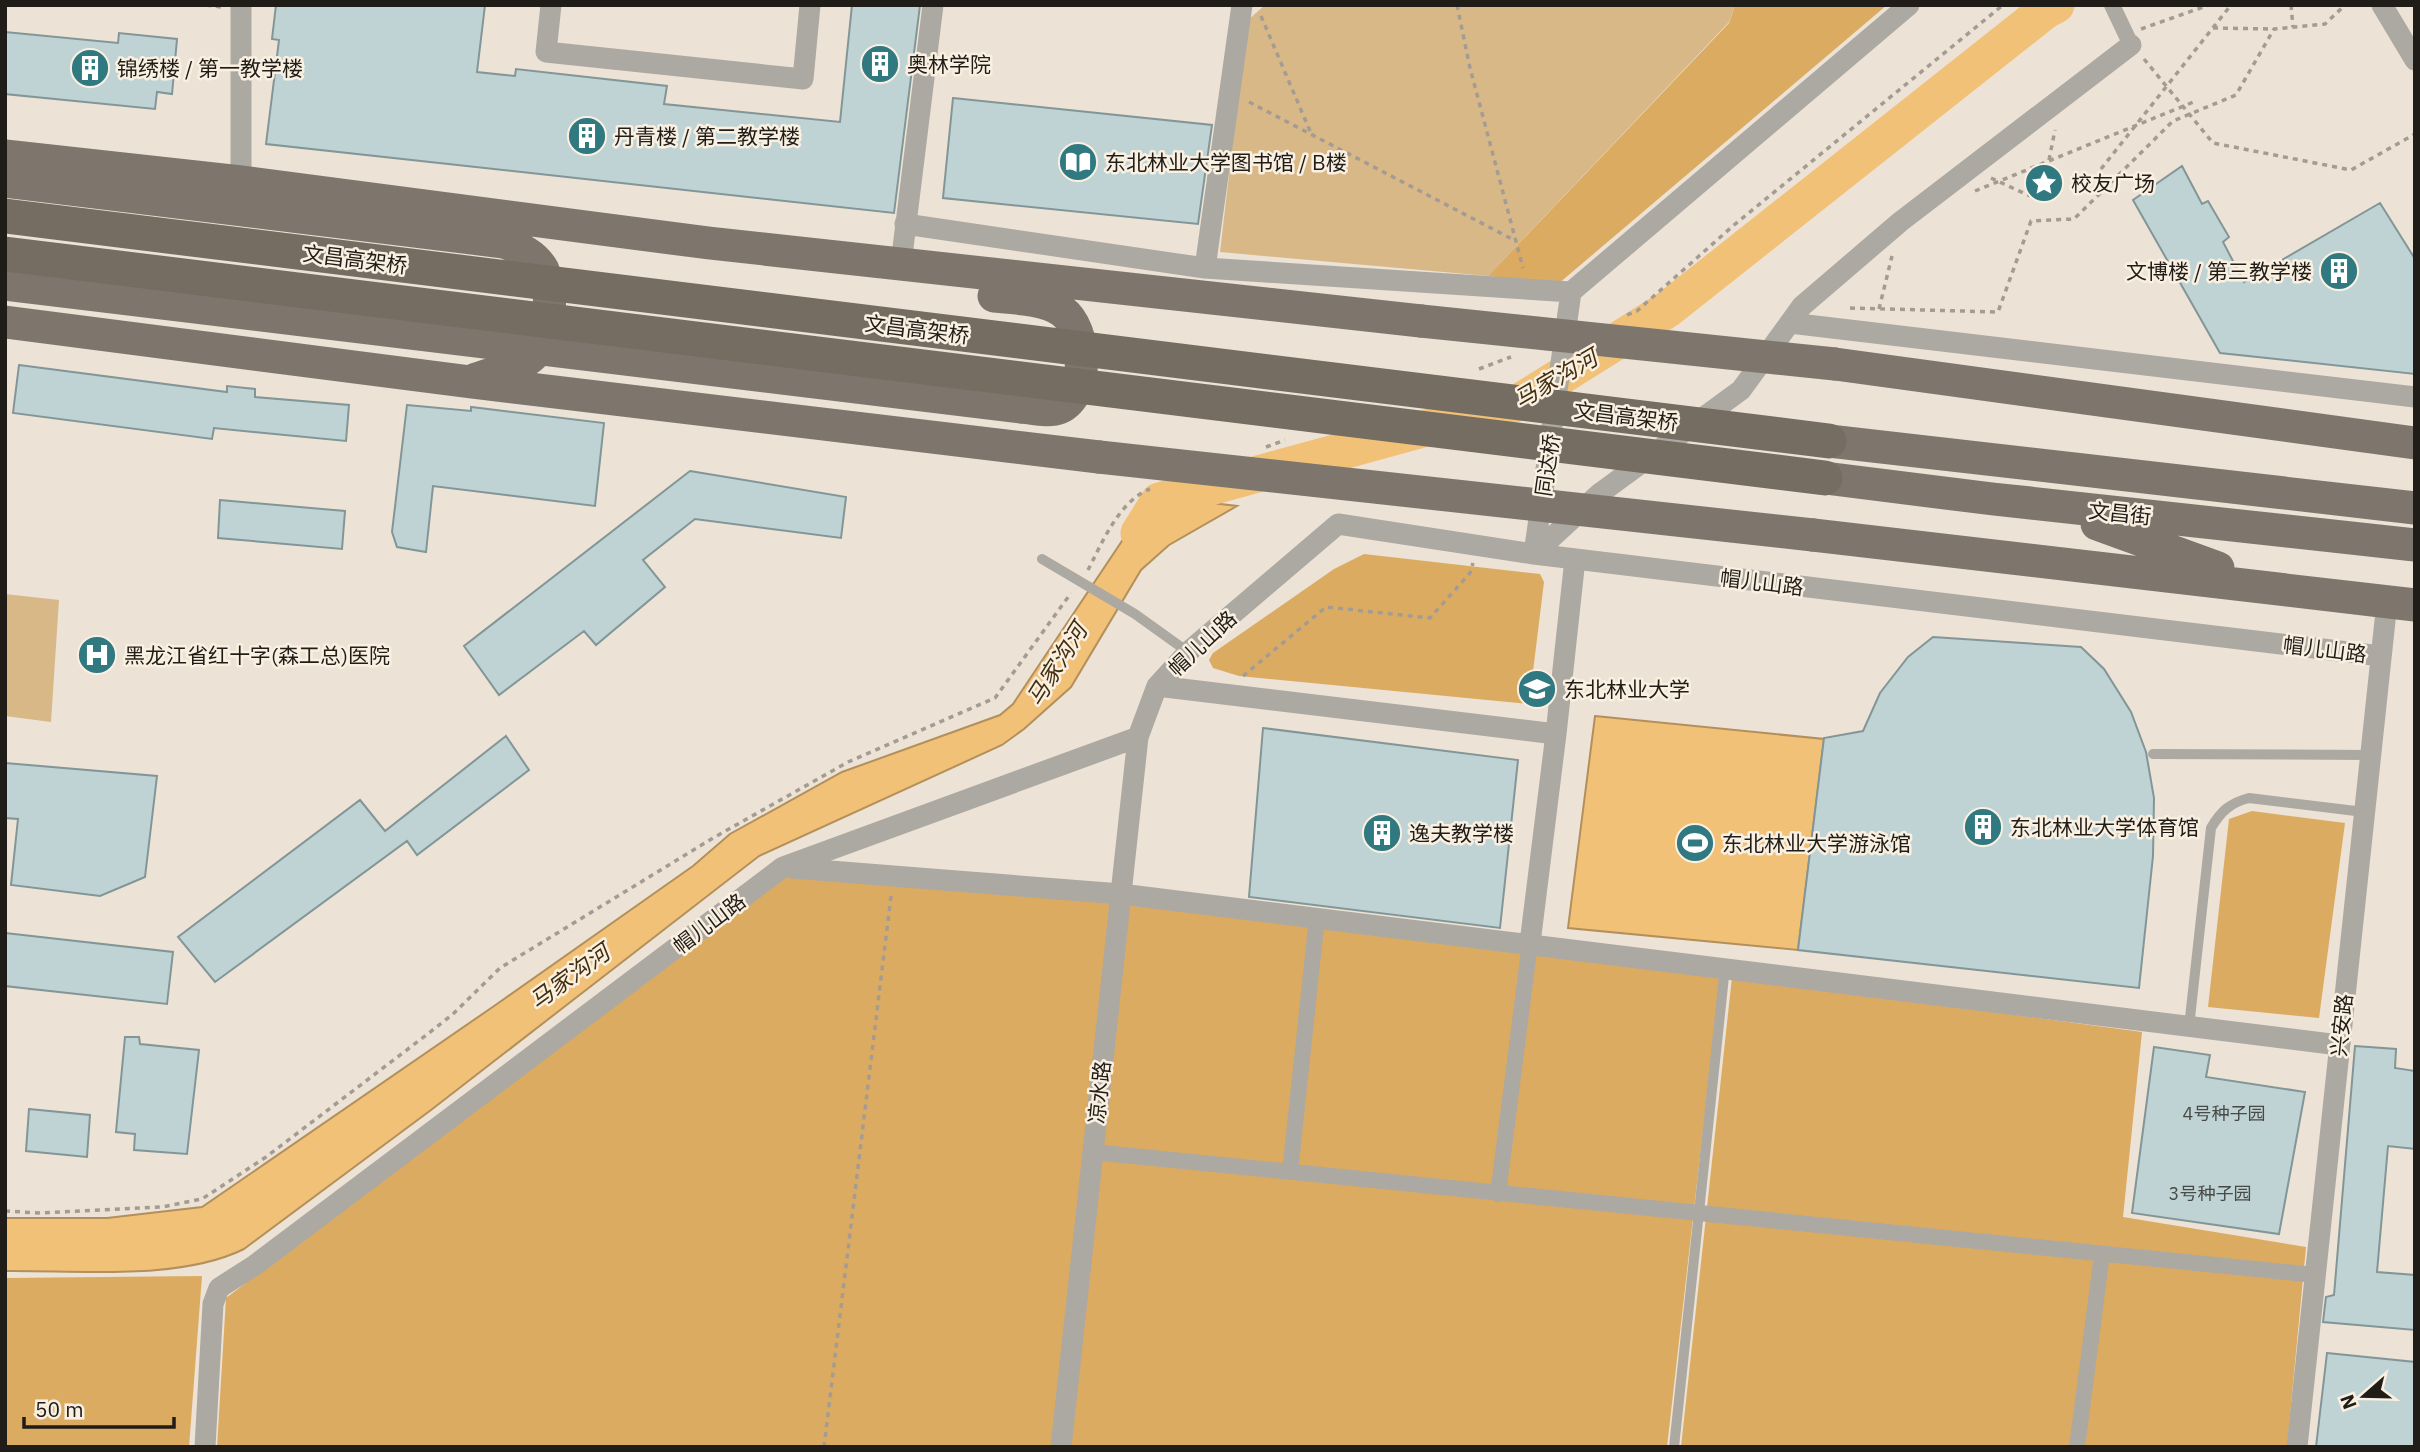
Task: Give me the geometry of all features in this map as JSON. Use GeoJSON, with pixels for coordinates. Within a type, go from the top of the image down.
{"type":"FeatureCollection","features":[{"type":"Feature","properties":{"kind":"highway","name":"文昌高架桥"},"geometry":{"type":"LineString","coordinates":[[5,216],[1829,441]]}},
{"type":"Feature","properties":{"kind":"highway","name":"文昌高架桥"},"geometry":{"type":"LineString","coordinates":[[5,254],[1825,478]]}},
{"type":"Feature","properties":{"kind":"main road"},"geometry":{"type":"LineString","coordinates":[[5,156],[242,182],[709,243],[1835,364],[2415,443]]}},
{"type":"Feature","properties":{"kind":"main road"},"geometry":{"type":"LineString","coordinates":[[5,181],[504,242],[523,249],[543,270],[548,297],[547,325],[533,355],[471,382]]}},
{"type":"Feature","properties":{"kind":"main road"},"geometry":{"type":"LineString","coordinates":[[5,284],[1022,407],[1059,408],[1072,398],[1076,388],[1080,345],[1072,321],[1062,311],[1018,299],[810,276],[709,243]]}},
{"type":"Feature","properties":{"kind":"main road"},"geometry":{"type":"LineString","coordinates":[[5,322],[471,382],[1099,457],[1813,534],[2262,585],[2401,604]]}},
{"type":"Feature","properties":{"kind":"main road","name":"文昌街"},"geometry":{"type":"LineString","coordinates":[[1829,441],[2415,508]]}},
{"type":"Feature","properties":{"kind":"main road","name":"文昌街"},"geometry":{"type":"LineString","coordinates":[[1825,478],[2415,545]]}},
{"type":"Feature","properties":{"kind":"main road"},"geometry":{"type":"LineString","coordinates":[[1993,499],[2072,515],[2262,585]]}},
{"type":"Feature","properties":{"kind":"street"},"geometry":{"type":"LineString","coordinates":[[241,5],[242,182]]}},
{"type":"Feature","properties":{"kind":"street"},"geometry":{"type":"LineString","coordinates":[[551,5],[546,52],[803,79],[810,5]]}},
{"type":"Feature","properties":{"kind":"street"},"geometry":{"type":"LineString","coordinates":[[901,264],[933,5]]}},
{"type":"Feature","properties":{"kind":"street"},"geometry":{"type":"LineString","coordinates":[[1205,268],[1242,5]]}},
{"type":"Feature","properties":{"kind":"street"},"geometry":{"type":"LineString","coordinates":[[905,224],[1205,268],[1530,287],[1572,292],[1909,5]]}},
{"type":"Feature","properties":{"kind":"street"},"geometry":{"type":"LineString","coordinates":[[1534,554],[1599,494],[1741,390],[1796,315],[1900,222],[2129,40],[2112,5]]}},
{"type":"Feature","properties":{"kind":"street"},"geometry":{"type":"LineString","coordinates":[[2382,5],[2415,60]]}},
{"type":"Feature","properties":{"kind":"street","name":"同达桥"},"geometry":{"type":"LineString","coordinates":[[1534,554],[1572,292]]}},
{"type":"Feature","properties":{"kind":"street"},"geometry":{"type":"LineString","coordinates":[[1796,315],[2415,397]]}},
{"type":"Feature","properties":{"kind":"street","name":"帽儿山路"},"geometry":{"type":"LineString","coordinates":[[205,1447],[213,1304],[219,1288],[277,1248],[783,867],[1138,737],[1157,686],[1188,652],[1338,524],[1534,554],[2381,656]]}},
{"type":"Feature","properties":{"kind":"street"},"geometry":{"type":"LineString","coordinates":[[1498,1194],[1556,734],[1575,559]]}},
{"type":"Feature","properties":{"kind":"street","name":"兴安路"},"geometry":{"type":"LineString","coordinates":[[2297,1447],[2381,656],[2401,604]]}},
{"type":"Feature","properties":{"kind":"street"},"geometry":{"type":"LineString","coordinates":[[1157,686],[1556,734]]}},
{"type":"Feature","properties":{"kind":"street","name":"凉水路"},"geometry":{"type":"LineString","coordinates":[[1061,1447],[1138,737]]}},
{"type":"Feature","properties":{"kind":"street"},"geometry":{"type":"LineString","coordinates":[[783,867],[1121,894],[2339,1045]]}},
{"type":"Feature","properties":{"kind":"street"},"geometry":{"type":"LineString","coordinates":[[1290,1172],[1317,918]]}},
{"type":"Feature","properties":{"kind":"street"},"geometry":{"type":"LineString","coordinates":[[1093,1152],[2315,1275]]}},
{"type":"Feature","properties":{"kind":"street"},"geometry":{"type":"LineString","coordinates":[[2077,1447],[2102,1254]]}},
{"type":"Feature","properties":{"kind":"lane"},"geometry":{"type":"LineString","coordinates":[[1042,559],[1135,614],[1188,652]]}},
{"type":"Feature","properties":{"kind":"lane"},"geometry":{"type":"LineString","coordinates":[[2153,754],[2370,755]]}},
{"type":"Feature","properties":{"kind":"lane"},"geometry":{"type":"LineString","coordinates":[[2189,1027],[2211,828],[2219,814],[2232,803],[2249,798],[2364,812]]}},
{"type":"Feature","properties":{"kind":"lane"},"geometry":{"type":"LineString","coordinates":[[1674,1447],[1726,967]]}},
{"type":"Feature","properties":{"kind":"path"},"geometry":{"type":"LineString","coordinates":[[1256,5],[1311,133]]}},
{"type":"Feature","properties":{"kind":"path"},"geometry":{"type":"LineString","coordinates":[[1457,5],[1514,240],[1530,287]]}},
{"type":"Feature","properties":{"kind":"path"},"geometry":{"type":"LineString","coordinates":[[1623,316],[1637,311],[1734,225],[2003,5]]}},
{"type":"Feature","properties":{"kind":"path"},"geometry":{"type":"LineString","coordinates":[[2208,5],[2129,40],[2167,86],[2180,107],[2213,144],[2351,170],[2415,134]]}},
{"type":"Feature","properties":{"kind":"path"},"geometry":{"type":"LineString","coordinates":[[2101,169],[2231,5]]}},
{"type":"Feature","properties":{"kind":"path"},"geometry":{"type":"LineString","coordinates":[[2291,5],[2293,27]]}},
{"type":"Feature","properties":{"kind":"path"},"geometry":{"type":"LineString","coordinates":[[2213,27],[2274,29],[2325,24],[2345,5]]}},
{"type":"Feature","properties":{"kind":"path"},"geometry":{"type":"LineString","coordinates":[[1796,315],[1878,309],[1998,312],[2031,221],[2074,219],[2173,121],[2236,95],[2274,29]]}},
{"type":"Feature","properties":{"kind":"path"},"geometry":{"type":"LineString","coordinates":[[1228,92],[1514,240]]}},
{"type":"Feature","properties":{"kind":"path"},"geometry":{"type":"LineString","coordinates":[[1974,192],[2196,100]]}},
{"type":"Feature","properties":{"kind":"path"},"geometry":{"type":"LineString","coordinates":[[1970,168],[2030,196]]}},
{"type":"Feature","properties":{"kind":"path"},"geometry":{"type":"LineString","coordinates":[[1878,309],[1900,222]]}},
{"type":"Feature","properties":{"kind":"path"},"geometry":{"type":"LineString","coordinates":[[1466,374],[1519,354]]}},
{"type":"Feature","properties":{"kind":"path"},"geometry":{"type":"LineString","coordinates":[[1257,450],[1296,436]]}},
{"type":"Feature","properties":{"kind":"path"},"geometry":{"type":"LineString","coordinates":[[1082,577],[1099,544],[1139,493],[1152,489]]}},
{"type":"Feature","properties":{"kind":"path"},"geometry":{"type":"LineString","coordinates":[[1223,693],[1326,607],[1430,618],[1471,573],[1478,546]]}},
{"type":"Feature","properties":{"kind":"path"},"geometry":{"type":"LineString","coordinates":[[5,1210],[40,1213],[162,1207],[202,1199],[266,1157],[429,1033],[453,1014],[500,968],[713,838],[848,762],[995,698],[1074,587]]}},
{"type":"Feature","properties":{"kind":"path"},"geometry":{"type":"LineString","coordinates":[[824,1447],[893,876]]}},
{"type":"Feature","properties":{"kind":"shaded area"},"geometry":{"type":"Polygon","coordinates":[[[1265,5],[1735,5],[1729,22],[1488,276],[1220,252],[1247,21],[1265,5]]]}},
{"type":"Feature","properties":{"kind":"shaded area"},"geometry":{"type":"Polygon","coordinates":[[[1735,5],[1887,5],[1558,284],[1488,276],[1729,23],[1735,5]]]}},
{"type":"Feature","properties":{"kind":"shaded area"},"geometry":{"type":"Polygon","coordinates":[[[1364,554],[1540,574],[1544,582],[1529,704],[1239,676],[1213,668],[1209,660],[1213,653],[1334,569],[1364,554]]]}},
{"type":"Feature","properties":{"kind":"shaded area"},"geometry":{"type":"Polygon","coordinates":[[[5,594],[59,600],[51,722],[5,716],[5,594]]]}},
{"type":"Feature","properties":{"kind":"shaded area"},"geometry":{"type":"Polygon","coordinates":[[[2252,811],[2345,823],[2319,1018],[2208,1007],[2229,819],[2252,811]]]}},
{"type":"Feature","properties":{"kind":"shaded area"},"geometry":{"type":"Polygon","coordinates":[[[784,874],[1112,900],[1054,1447],[217,1447],[226,1298],[784,874]]]}},
{"type":"Feature","properties":{"kind":"shaded area"},"geometry":{"type":"Polygon","coordinates":[[[1127,905],[1721,971],[1667,1447],[1070,1447],[1127,905]]]}},
{"type":"Feature","properties":{"kind":"shaded area"},"geometry":{"type":"Polygon","coordinates":[[[1732,977],[2142,1032],[2123,1217],[2306,1247],[2287,1447],[1681,1447],[1732,977]]]}},
{"type":"Feature","properties":{"kind":"shaded area"},"geometry":{"type":"Polygon","coordinates":[[[202,1276],[189,1447],[5,1447],[5,1278],[202,1276]]]}},
{"type":"Feature","properties":{"kind":"water"},"geometry":{"type":"Polygon","coordinates":[[[1152,496],[1237,506],[1169,545],[1141,570],[1071,687],[1002,745],[759,856],[431,1110],[244,1249],[190,1266],[159,1270],[5,1271],[5,1218],[107,1218],[202,1207],[693,866],[730,834],[842,772],[1000,715],[1013,704],[1152,496]]]}},
{"type":"Feature","properties":{"kind":"water","name":"东北林业大学游泳馆"},"geometry":{"type":"Polygon","coordinates":[[[1595,716],[1824,739],[1798,950],[1568,928],[1595,716]]]}},
{"type":"Feature","properties":{"kind":"building","name":"丹青楼 / 第二教学楼"},"geometry":{"type":"Polygon","coordinates":[[[276,5],[485,5],[477,72],[515,76],[516,69],[667,86],[664,104],[840,122],[852,5],[920,5],[894,213],[266,144],[279,40],[272,39],[276,5]]]}},
{"type":"Feature","properties":{"kind":"building","name":"锦绣楼 / 第一教学楼"},"geometry":{"type":"Polygon","coordinates":[[[5,32],[118,43],[119,33],[177,39],[172,94],[157,92],[155,109],[5,94],[5,32]]]}},
{"type":"Feature","properties":{"kind":"building","name":"东北林业大学图书馆 / B楼"},"geometry":{"type":"Polygon","coordinates":[[[953,98],[1212,125],[1198,224],[943,198],[953,98]]]}},
{"type":"Feature","properties":{"kind":"building","name":"文博楼 / 第三教学楼"},"geometry":{"type":"Polygon","coordinates":[[[2182,166],[2202,204],[2208,201],[2229,237],[2223,242],[2244,282],[2380,203],[2415,259],[2415,374],[2220,353],[2133,200],[2182,166]]]}},
{"type":"Feature","properties":{"kind":"building"},"geometry":{"type":"Polygon","coordinates":[[[19,365],[227,392],[227,386],[255,389],[255,397],[349,405],[346,441],[214,428],[212,439],[13,413],[19,365]]]}},
{"type":"Feature","properties":{"kind":"building"},"geometry":{"type":"Polygon","coordinates":[[[407,405],[471,411],[471,407],[604,423],[595,506],[433,486],[426,552],[397,547],[392,532],[407,405]]]}},
{"type":"Feature","properties":{"kind":"building"},"geometry":{"type":"Polygon","coordinates":[[[690,471],[846,497],[841,538],[695,519],[643,560],[665,587],[596,645],[584,631],[499,695],[464,646],[690,471]]]}},
{"type":"Feature","properties":{"kind":"building"},"geometry":{"type":"Polygon","coordinates":[[[220,500],[345,511],[342,549],[218,538],[220,500]]]}},
{"type":"Feature","properties":{"kind":"building","name":"东北林业大学体育馆"},"geometry":{"type":"Polygon","coordinates":[[[1933,637],[2081,647],[2104,669],[2131,712],[2146,752],[2154,798],[2153,856],[2139,988],[1798,950],[1824,738],[1863,731],[1880,693],[1908,657],[1933,637]]]}},
{"type":"Feature","properties":{"kind":"building","name":"逸夫教学楼"},"geometry":{"type":"Polygon","coordinates":[[[1263,728],[1518,760],[1500,928],[1249,897],[1263,728]]]}},
{"type":"Feature","properties":{"kind":"building"},"geometry":{"type":"Polygon","coordinates":[[[506,736],[529,770],[417,855],[407,841],[215,982],[178,937],[360,800],[385,831],[506,736]]]}},
{"type":"Feature","properties":{"kind":"building"},"geometry":{"type":"Polygon","coordinates":[[[5,763],[157,776],[145,877],[100,896],[11,885],[18,819],[5,818],[5,763]]]}},
{"type":"Feature","properties":{"kind":"building"},"geometry":{"type":"Polygon","coordinates":[[[5,933],[173,952],[167,1004],[5,986],[5,933]]]}},
{"type":"Feature","properties":{"kind":"building"},"geometry":{"type":"Polygon","coordinates":[[[125,1037],[139,1037],[140,1044],[199,1050],[187,1154],[134,1150],[135,1134],[116,1132],[125,1037]]]}},
{"type":"Feature","properties":{"kind":"building"},"geometry":{"type":"Polygon","coordinates":[[[2355,1046],[2396,1049],[2395,1068],[2415,1071],[2415,1149],[2388,1146],[2377,1272],[2415,1275],[2415,1330],[2323,1322],[2326,1297],[2334,1295],[2355,1046]]]}},
{"type":"Feature","properties":{"kind":"building"},"geometry":{"type":"Polygon","coordinates":[[[2154,1047],[2210,1055],[2206,1077],[2305,1092],[2279,1234],[2132,1213],[2154,1047]]]}},
{"type":"Feature","properties":{"kind":"building"},"geometry":{"type":"Polygon","coordinates":[[[29,1109],[90,1115],[87,1157],[26,1151],[29,1109]]]}},
{"type":"Feature","properties":{"kind":"building"},"geometry":{"type":"Polygon","coordinates":[[[2327,1353],[2415,1362],[2415,1447],[2316,1447],[2327,1353]]]}},
{"type":"Feature","properties":{"kind":"waterway","name":"马家沟河"},"geometry":{"type":"LineString","coordinates":[[1139,533],[1159,501],[1518,403],[1668,309],[2046,10],[2056,5]]}},
{"type":"Feature","properties":{"kind":"place","name":"奥林学院"},"geometry":{"type":"Point","coordinates":[880,64]}},
{"type":"Feature","properties":{"kind":"place","name":"锦绣楼 / 第一教学楼"},"geometry":{"type":"Point","coordinates":[90,68]}},
{"type":"Feature","properties":{"kind":"place","name":"丹青楼 / 第二教学楼"},"geometry":{"type":"Point","coordinates":[587,136]}},
{"type":"Feature","properties":{"kind":"place","name":"东北林业大学图书馆 / B楼"},"geometry":{"type":"Point","coordinates":[1078,162]}},
{"type":"Feature","properties":{"kind":"place","name":"校友广场"},"geometry":{"type":"Point","coordinates":[2044,183]}},
{"type":"Feature","properties":{"kind":"place","name":"文博楼 / 第三教学楼"},"geometry":{"type":"Point","coordinates":[2339,271]}},
{"type":"Feature","properties":{"kind":"place","name":"黑龙江省红十字(森工总)医院"},"geometry":{"type":"Point","coordinates":[97,655]}},
{"type":"Feature","properties":{"kind":"place","name":"东北林业大学"},"geometry":{"type":"Point","coordinates":[1537,689]}},
{"type":"Feature","properties":{"kind":"place","name":"东北林业大学体育馆"},"geometry":{"type":"Point","coordinates":[1983,827]}},
{"type":"Feature","properties":{"kind":"place","name":"逸夫教学楼"},"geometry":{"type":"Point","coordinates":[1382,833]}},
{"type":"Feature","properties":{"kind":"place","name":"东北林业大学游泳馆"},"geometry":{"type":"Point","coordinates":[1695,843]}}]}
